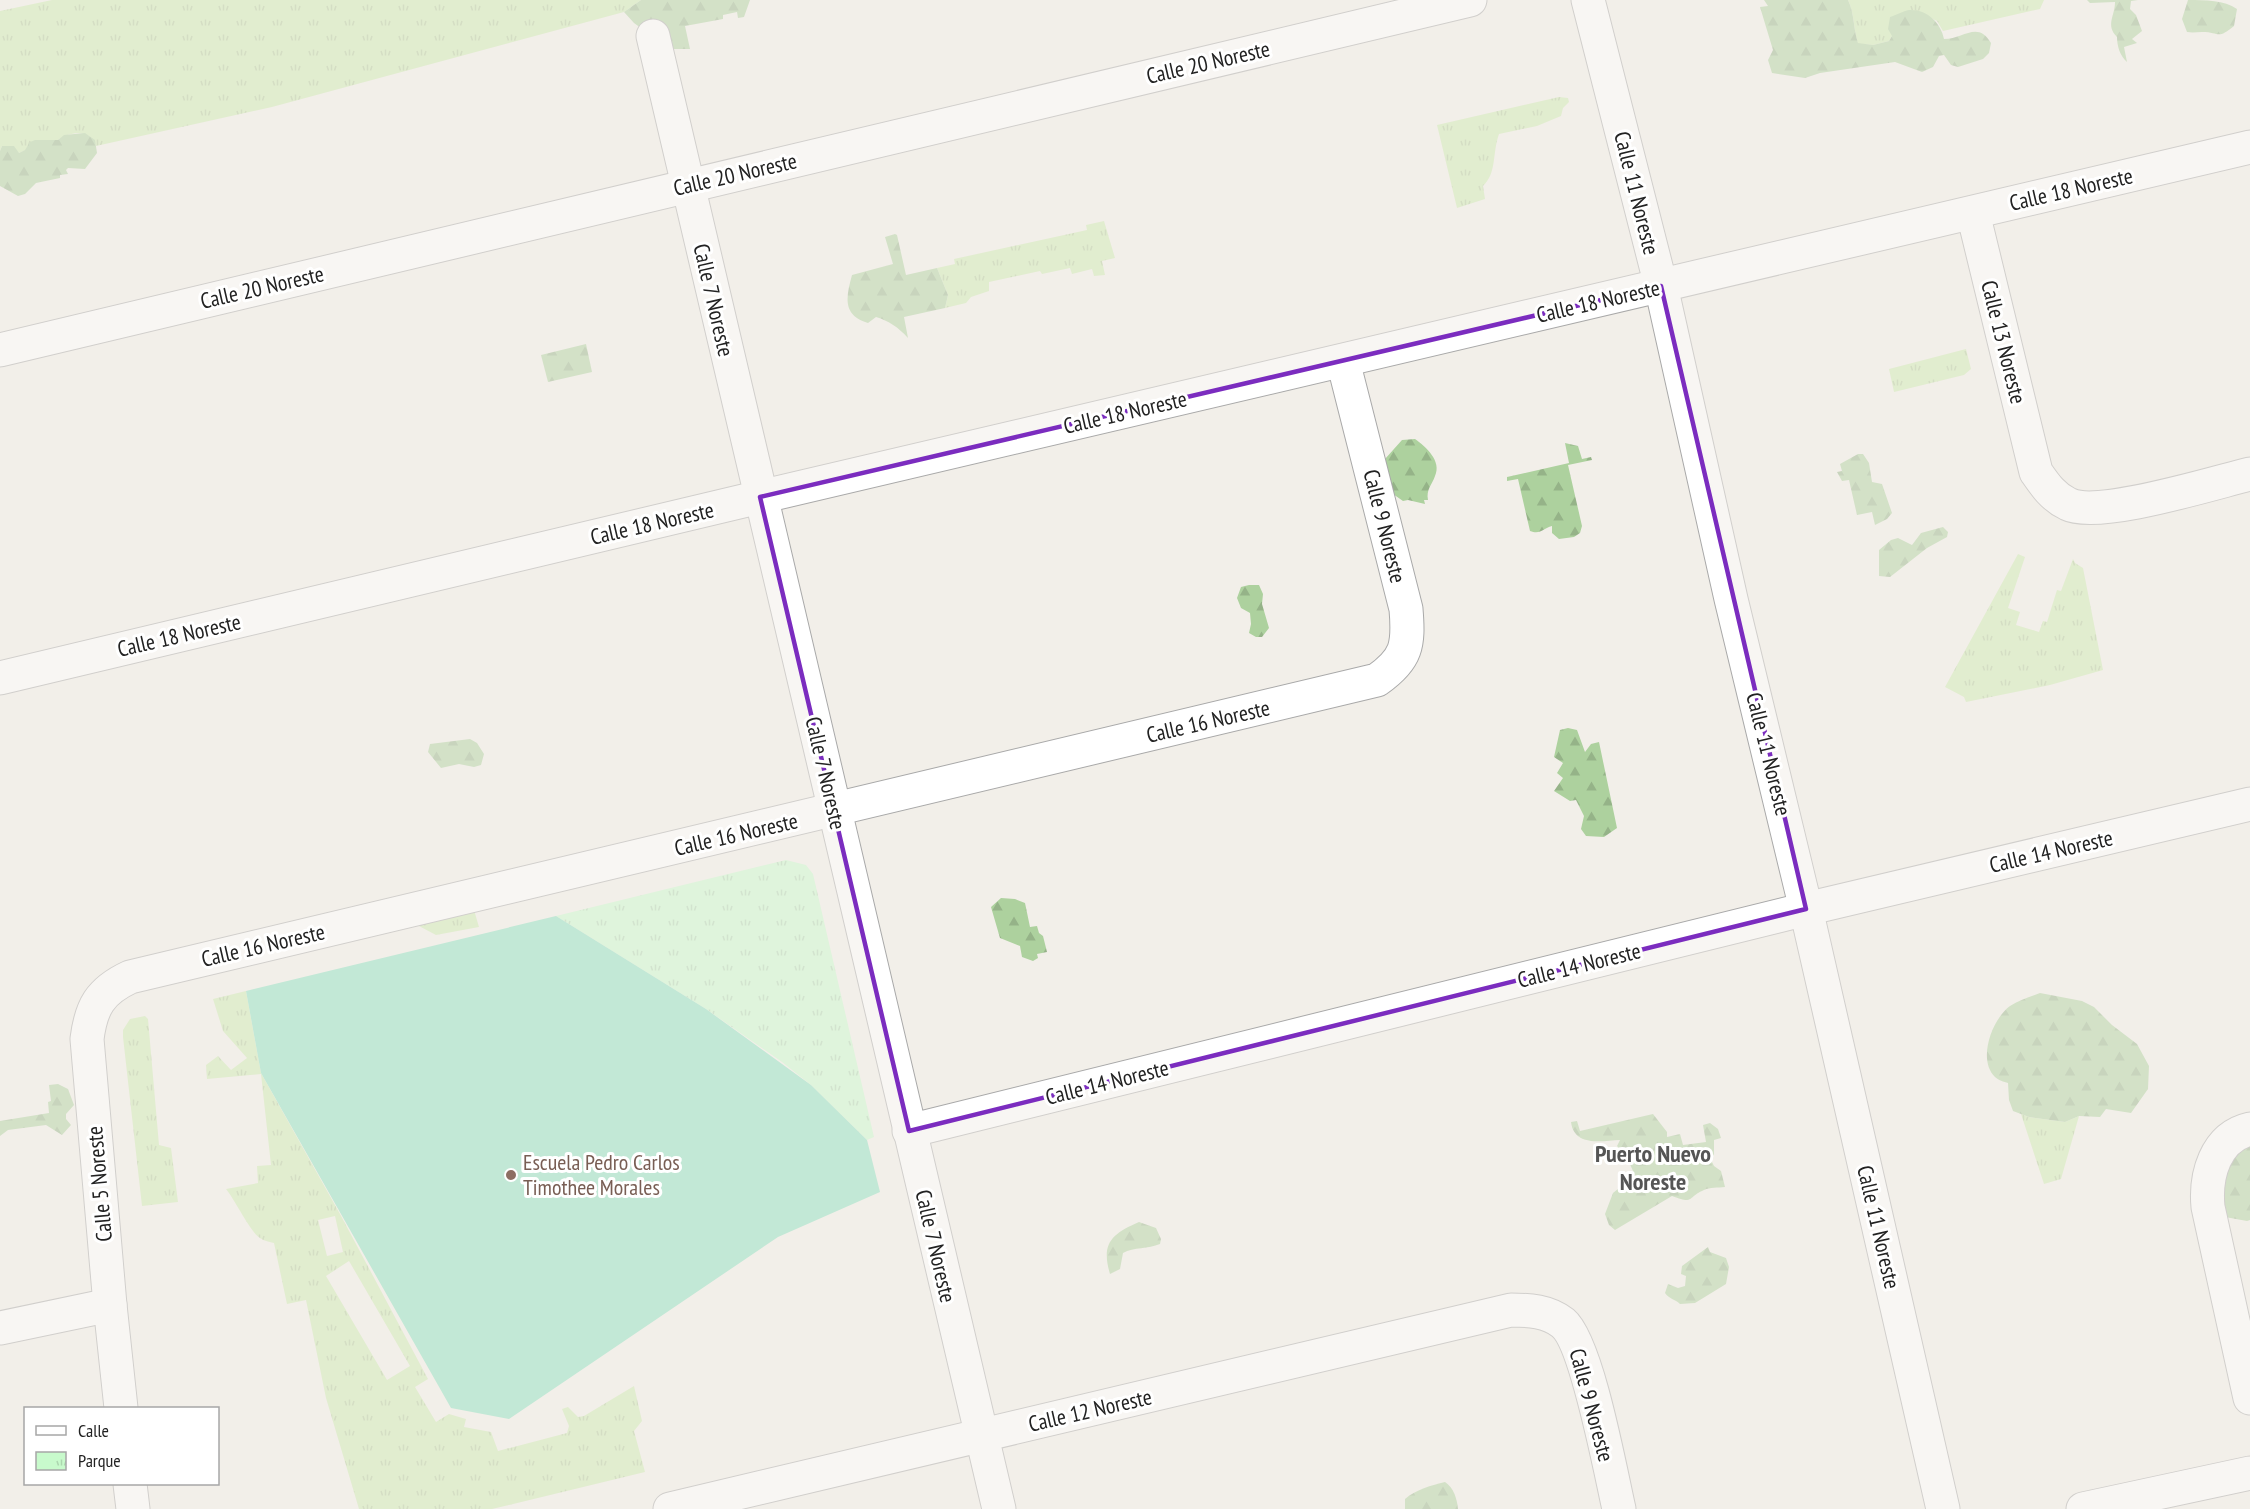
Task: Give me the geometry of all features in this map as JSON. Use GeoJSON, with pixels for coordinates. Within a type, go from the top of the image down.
{"type":"FeatureCollection","features":[{"type":"Feature","properties":{"kind":"street","name":"Calle 20 Noreste"},"geometry":{"type":"LineString","coordinates":[[0,350],[1470,0]]}},
{"type":"Feature","properties":{"kind":"street","name":"Calle 11 Noreste"},"geometry":{"type":"LineString","coordinates":[[1588,0],[1661,286],[1731,599],[1806,909],[1943,1509]]}},
{"type":"Feature","properties":{"kind":"street","name":"Calle 7 Noreste"},"geometry":{"type":"LineString","coordinates":[[653,36],[999,1509]]}},
{"type":"Feature","properties":{"kind":"street","name":"Calle 18 Noreste"},"geometry":{"type":"LineString","coordinates":[[0,678],[2250,147]]}},
{"type":"Feature","properties":{"kind":"street","name":"Calle 13 Noreste"},"geometry":{"type":"LineString","coordinates":[[1973,213],[2036,472],[2050,492],[2070,505],[2093,509],[2118,506],[2250,474]]}},
{"type":"Feature","properties":{"kind":"street","name":"Calle 9 Noreste"},"geometry":{"type":"LineString","coordinates":[[1343,361],[1406,609],[1408,630],[1403,652],[1395,668],[1377,680]]}},
{"type":"Feature","properties":{"kind":"street","name":"Calle 16 Noreste"},"geometry":{"type":"LineString","coordinates":[[130,977],[1377,680]]}},
{"type":"Feature","properties":{"kind":"street","name":"Calle 14 Noreste"},"geometry":{"type":"LineString","coordinates":[[909,1131],[1806,909],[2250,804]]}},
{"type":"Feature","properties":{"kind":"street","name":"Calle 5 Noreste"},"geometry":{"type":"LineString","coordinates":[[121,1407],[87,1040],[89,1021],[94,1007],[114,984],[130,977]]}},
{"type":"Feature","properties":{"kind":"street"},"geometry":{"type":"LineString","coordinates":[[2246,1130],[2224,1143],[2215,1159],[2207,1191],[2208,1207],[2250,1398]]}},
{"type":"Feature","properties":{"kind":"street"},"geometry":{"type":"LineString","coordinates":[[0,1328],[110,1305]]}},
{"type":"Feature","properties":{"kind":"street","name":"Calle 9 Noreste"},"geometry":{"type":"LineString","coordinates":[[1511,1310],[1531,1310],[1548,1315],[1564,1324],[1575,1339],[1586,1369],[1619,1509]]}},
{"type":"Feature","properties":{"kind":"street","name":"Calle 12 Noreste"},"geometry":{"type":"LineString","coordinates":[[670,1509],[1511,1310]]}},
{"type":"Feature","properties":{"kind":"street"},"geometry":{"type":"LineString","coordinates":[[2083,1509],[2250,1473]]}},
{"type":"Feature","properties":{"kind":"street"},"geometry":{"type":"LineString","coordinates":[[130,1485],[133,1509]]}},
{"type":"Feature","properties":{"kind":"highlighted area"},"geometry":{"type":"Polygon","coordinates":[[[1661,286],[1806,909],[909,1131],[760,497],[1661,286]]]}},
{"type":"Feature","properties":{"kind":"green space"},"geometry":{"type":"Polygon","coordinates":[[[52,0],[641,0],[624,12],[272,107],[96,146],[94,140],[85,134],[74,133],[58,140],[41,142],[19,153],[2,146],[0,151],[0,11],[52,0]]]}},
{"type":"Feature","properties":{"kind":"green space"},"geometry":{"type":"Polygon","coordinates":[[[641,0],[750,0],[744,17],[738,18],[737,12],[723,15],[723,19],[685,26],[690,49],[670,49],[634,23],[624,12],[641,0]]]}},
{"type":"Feature","properties":{"kind":"green space"},"geometry":{"type":"Polygon","coordinates":[[[1764,0],[1848,0],[1858,43],[1873,45],[1889,41],[1892,36],[1888,29],[1890,17],[1909,10],[1916,10],[1932,18],[1940,28],[1944,39],[1970,32],[1981,33],[1991,43],[1989,53],[1983,59],[1958,67],[1951,65],[1944,55],[1939,56],[1933,67],[1922,72],[1895,62],[1820,73],[1805,78],[1772,73],[1768,60],[1773,50],[1760,7],[1768,6],[1764,0]]]}},
{"type":"Feature","properties":{"kind":"green space"},"geometry":{"type":"Polygon","coordinates":[[[1848,0],[2044,0],[2040,9],[1943,31],[1937,21],[1919,12],[1889,41],[1873,45],[1858,44],[1848,0]]]}},
{"type":"Feature","properties":{"kind":"green space"},"geometry":{"type":"Polygon","coordinates":[[[2087,0],[2138,0],[2131,1],[2130,9],[2136,15],[2142,31],[2132,39],[2137,43],[2124,47],[2127,62],[2118,47],[2117,37],[2113,33],[2111,24],[2115,2],[2090,3],[2087,0]]]}},
{"type":"Feature","properties":{"kind":"green space"},"geometry":{"type":"Polygon","coordinates":[[[2188,0],[2214,1],[2232,6],[2237,9],[2234,26],[2221,34],[2187,32],[2182,19],[2188,0]]]}},
{"type":"Feature","properties":{"kind":"green space"},"geometry":{"type":"Polygon","coordinates":[[[1559,97],[1568,98],[1569,102],[1563,108],[1561,116],[1537,126],[1499,134],[1492,169],[1483,186],[1485,199],[1457,208],[1437,125],[1559,97]]]}},
{"type":"Feature","properties":{"kind":"green space"},"geometry":{"type":"Polygon","coordinates":[[[85,133],[95,140],[97,153],[85,169],[68,168],[66,170],[68,174],[36,183],[25,194],[18,196],[0,186],[2,146],[14,146],[19,153],[35,140],[58,140],[64,135],[85,133]]]}},
{"type":"Feature","properties":{"kind":"green space"},"geometry":{"type":"Polygon","coordinates":[[[1104,221],[1115,258],[1102,261],[1105,275],[1094,276],[1092,269],[1072,274],[1070,268],[1042,274],[1040,271],[989,282],[989,291],[971,297],[966,303],[945,308],[948,295],[937,268],[955,264],[954,259],[1087,230],[1086,225],[1104,221]]]}},
{"type":"Feature","properties":{"kind":"green space"},"geometry":{"type":"Polygon","coordinates":[[[895,234],[906,275],[937,268],[948,295],[945,308],[904,317],[908,338],[893,325],[876,317],[868,323],[860,320],[850,310],[848,304],[852,275],[893,264],[885,237],[895,234]]]}},
{"type":"Feature","properties":{"kind":"green space"},"geometry":{"type":"Polygon","coordinates":[[[586,344],[592,372],[548,382],[541,355],[586,344]]]}},
{"type":"Feature","properties":{"kind":"green space"},"geometry":{"type":"Polygon","coordinates":[[[1966,349],[1971,369],[1964,375],[1894,392],[1889,369],[1966,349]]]}},
{"type":"Feature","properties":{"kind":"green space"},"geometry":{"type":"Polygon","coordinates":[[[1415,439],[1428,450],[1435,460],[1437,470],[1428,493],[1428,500],[1424,500],[1425,504],[1403,501],[1393,494],[1385,459],[1402,440],[1415,439]]]}},
{"type":"Feature","properties":{"kind":"green space"},"geometry":{"type":"Polygon","coordinates":[[[1565,443],[1578,446],[1582,459],[1591,457],[1592,460],[1568,465],[1582,526],[1580,533],[1574,537],[1559,539],[1552,533],[1552,526],[1539,532],[1530,531],[1518,479],[1507,481],[1507,477],[1569,463],[1565,443]]]}},
{"type":"Feature","properties":{"kind":"green space"},"geometry":{"type":"Polygon","coordinates":[[[1858,454],[1863,454],[1869,463],[1872,482],[1882,484],[1892,513],[1887,519],[1875,525],[1872,512],[1857,515],[1849,480],[1842,481],[1837,472],[1842,471],[1840,464],[1858,454]]]}},
{"type":"Feature","properties":{"kind":"green space"},"geometry":{"type":"Polygon","coordinates":[[[1943,527],[1948,532],[1947,537],[1927,548],[1890,577],[1879,576],[1879,550],[1891,540],[1898,538],[1912,545],[1921,533],[1943,527]]]}},
{"type":"Feature","properties":{"kind":"green space"},"geometry":{"type":"Polygon","coordinates":[[[2018,554],[2025,557],[2008,608],[2020,612],[2016,625],[2039,632],[2043,621],[2047,622],[2057,590],[2061,591],[2073,559],[2083,568],[2103,670],[2050,685],[1966,702],[1964,697],[1945,687],[2018,554]]]}},
{"type":"Feature","properties":{"kind":"green space"},"geometry":{"type":"Polygon","coordinates":[[[1259,585],[1263,594],[1262,604],[1269,628],[1262,637],[1249,633],[1250,613],[1241,608],[1237,598],[1241,587],[1259,585]]]}},
{"type":"Feature","properties":{"kind":"green space"},"geometry":{"type":"Polygon","coordinates":[[[1568,728],[1577,730],[1585,752],[1591,744],[1599,742],[1617,828],[1604,837],[1586,836],[1581,829],[1584,816],[1576,800],[1570,801],[1554,791],[1563,778],[1557,773],[1563,763],[1554,757],[1560,730],[1568,728]]]}},
{"type":"Feature","properties":{"kind":"green space"},"geometry":{"type":"Polygon","coordinates":[[[470,739],[477,743],[484,754],[481,765],[474,767],[459,764],[441,768],[428,752],[430,744],[470,739]]]}},
{"type":"Feature","properties":{"kind":"green space"},"geometry":{"type":"Polygon","coordinates":[[[786,860],[806,865],[813,874],[874,1137],[867,1140],[811,1085],[782,1062],[706,1009],[556,916],[786,860]]]}},
{"type":"Feature","properties":{"kind":"green space"},"geometry":{"type":"Polygon","coordinates":[[[1001,898],[1015,899],[1025,903],[1030,927],[1037,926],[1039,933],[1043,936],[1047,952],[1037,954],[1038,958],[1033,961],[1022,957],[1020,946],[1000,938],[991,907],[1001,898]]]}},
{"type":"Feature","properties":{"kind":"green space"},"geometry":{"type":"Polygon","coordinates":[[[474,910],[479,927],[436,935],[417,925],[474,910]]]}},
{"type":"Feature","properties":{"kind":"green space"},"geometry":{"type":"Polygon","coordinates":[[[556,916],[706,1009],[811,1085],[867,1140],[880,1192],[778,1237],[509,1419],[451,1408],[261,1073],[246,991],[556,916]]]}},
{"type":"Feature","properties":{"kind":"green space"},"geometry":{"type":"Polygon","coordinates":[[[246,991],[261,1073],[428,1379],[415,1387],[436,1422],[449,1414],[466,1419],[464,1427],[491,1432],[498,1451],[567,1433],[569,1426],[562,1409],[568,1407],[578,1417],[584,1416],[634,1386],[642,1421],[634,1431],[645,1472],[492,1509],[359,1509],[326,1398],[306,1300],[287,1304],[274,1243],[256,1235],[226,1189],[258,1183],[257,1166],[271,1165],[261,1074],[207,1079],[206,1065],[218,1056],[231,1070],[247,1058],[223,1031],[213,999],[246,991]],[[335,1216],[318,1220],[327,1256],[343,1252],[335,1216]],[[349,1261],[326,1276],[387,1380],[410,1366],[349,1261]]]}},
{"type":"Feature","properties":{"kind":"green space"},"geometry":{"type":"Polygon","coordinates":[[[2040,993],[2082,1001],[2094,1007],[2112,1025],[2137,1044],[2149,1066],[2148,1089],[2131,1113],[2106,1109],[2100,1117],[2079,1116],[2065,1122],[2029,1117],[2013,1111],[2009,1100],[2008,1083],[1996,1078],[1990,1070],[1987,1061],[1989,1040],[2003,1012],[2021,1000],[2040,993]]]}},
{"type":"Feature","properties":{"kind":"green space"},"geometry":{"type":"Polygon","coordinates":[[[145,1016],[148,1019],[159,1145],[171,1148],[178,1202],[142,1206],[123,1030],[130,1019],[145,1016]]]}},
{"type":"Feature","properties":{"kind":"green space"},"geometry":{"type":"Polygon","coordinates":[[[58,1084],[68,1089],[74,1105],[66,1114],[66,1119],[71,1125],[62,1135],[46,1125],[8,1130],[0,1136],[0,1121],[49,1113],[48,1102],[51,1101],[49,1085],[58,1084]]]}},
{"type":"Feature","properties":{"kind":"green space"},"geometry":{"type":"Polygon","coordinates":[[[1653,1114],[1667,1132],[1667,1137],[1680,1134],[1683,1145],[1706,1142],[1703,1125],[1710,1123],[1718,1129],[1721,1138],[1714,1140],[1714,1154],[1711,1160],[1714,1166],[1721,1171],[1725,1187],[1706,1189],[1688,1200],[1672,1196],[1615,1230],[1609,1225],[1605,1214],[1613,1193],[1630,1179],[1633,1171],[1627,1158],[1617,1146],[1620,1140],[1590,1141],[1583,1139],[1577,1136],[1571,1122],[1577,1121],[1580,1131],[1653,1114]]]}},
{"type":"Feature","properties":{"kind":"green space"},"geometry":{"type":"Polygon","coordinates":[[[2021,1114],[2065,1122],[2079,1116],[2061,1179],[2044,1184],[2021,1114]]]}},
{"type":"Feature","properties":{"kind":"green space"},"geometry":{"type":"Polygon","coordinates":[[[2250,1143],[2250,1220],[2225,1217],[2217,1193],[2229,1161],[2250,1143]]]}},
{"type":"Feature","properties":{"kind":"green space"},"geometry":{"type":"Polygon","coordinates":[[[1139,1222],[1156,1228],[1161,1239],[1160,1244],[1123,1253],[1120,1269],[1110,1274],[1107,1255],[1111,1241],[1121,1231],[1139,1222]]]}},
{"type":"Feature","properties":{"kind":"green space"},"geometry":{"type":"Polygon","coordinates":[[[1708,1247],[1710,1252],[1726,1258],[1729,1267],[1726,1284],[1695,1303],[1680,1304],[1668,1297],[1665,1293],[1668,1284],[1678,1288],[1685,1286],[1686,1276],[1681,1274],[1682,1266],[1708,1247]]]}},
{"type":"Feature","properties":{"kind":"green space"},"geometry":{"type":"Polygon","coordinates":[[[1445,1482],[1451,1487],[1458,1509],[1405,1509],[1405,1499],[1409,1496],[1424,1488],[1445,1482]]]}},
{"type":"Feature","properties":{"kind":"place","name":"Escuela Pedro Carlos Timothee Morales"},"geometry":{"type":"Point","coordinates":[511,1175]}},
{"type":"Feature","properties":{"kind":"district","name":"Puerto Nuevo Noreste"},"geometry":{"type":"Point","coordinates":[1653,1167]}}]}
